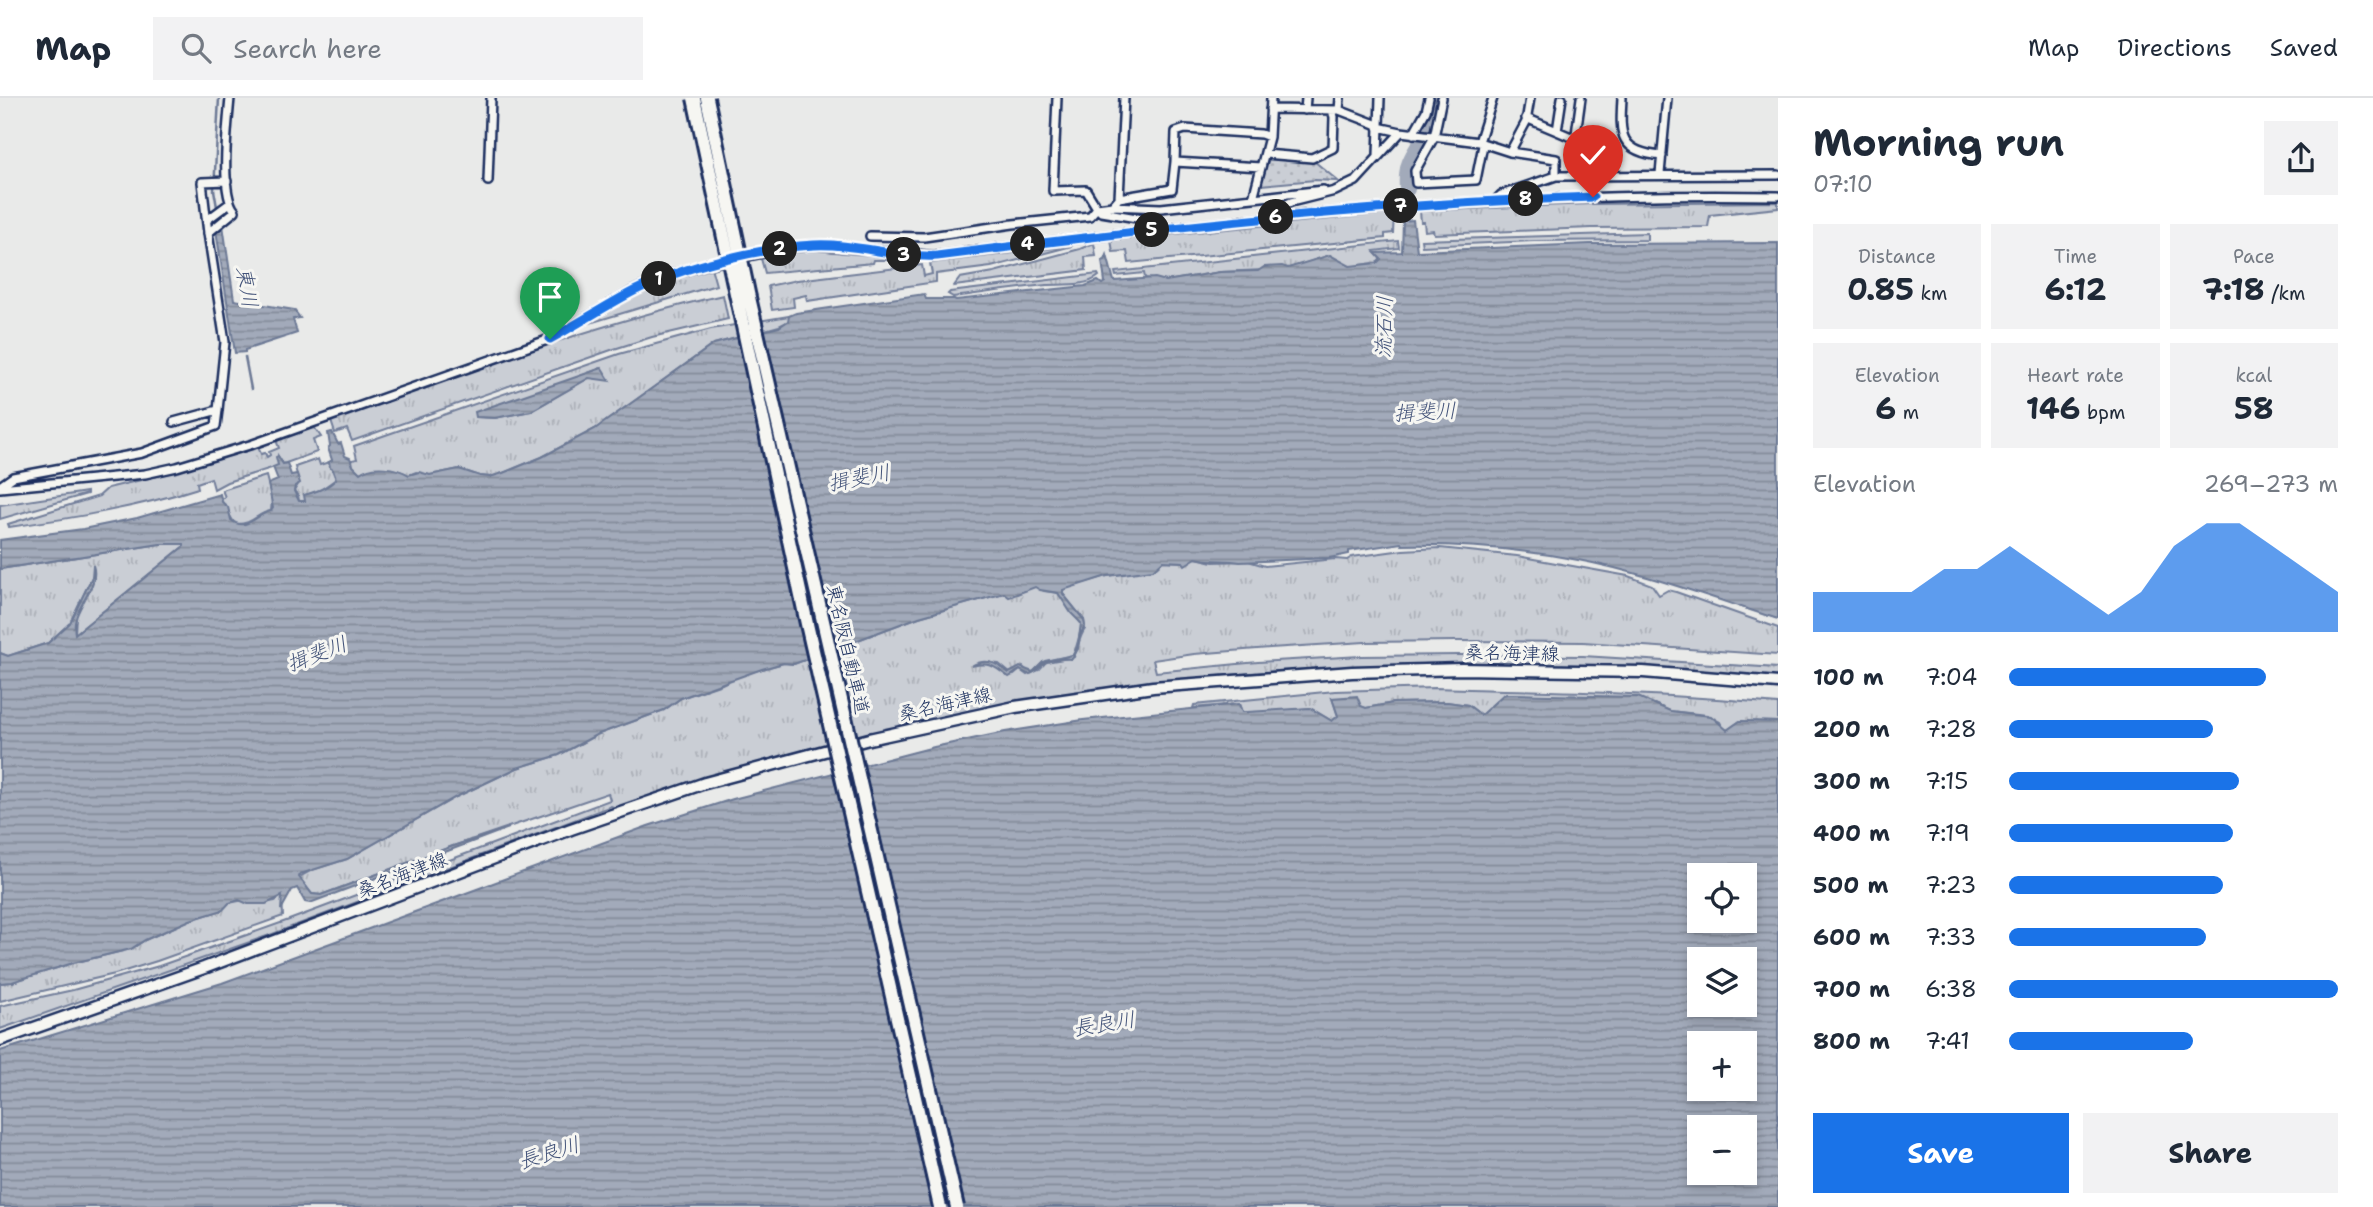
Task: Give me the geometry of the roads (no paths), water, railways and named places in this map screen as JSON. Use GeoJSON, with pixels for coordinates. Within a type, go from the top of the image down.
{"type":"FeatureCollection","features":[{"type":"Feature","properties":{"kind":"highway","name":"東名阪自動車道"},"geometry":{"type":"LineString","coordinates":[[694,98],[810,637],[940,1207]]}},
{"type":"Feature","properties":{"kind":"highway","name":"東名阪自動車道"},"geometry":{"type":"LineString","coordinates":[[707,98],[748,293],[957,1207]]}},
{"type":"Feature","properties":{"kind":"main road","name":"桑名海津線"},"geometry":{"type":"LineString","coordinates":[[0,1040],[705,783],[869,739],[1015,706],[1153,687],[1352,672],[1462,669],[1643,673],[1778,683]]}},
{"type":"Feature","properties":{"kind":"street"},"geometry":{"type":"LineString","coordinates":[[208,233],[235,211],[230,203],[226,181],[230,98]]}},
{"type":"Feature","properties":{"kind":"street"},"geometry":{"type":"LineString","coordinates":[[488,181],[491,98]]}},
{"type":"Feature","properties":{"kind":"street"},"geometry":{"type":"LineString","coordinates":[[1057,98],[1053,191],[1086,190],[1101,212],[1143,219],[1157,229]]}},
{"type":"Feature","properties":{"kind":"street"},"geometry":{"type":"LineString","coordinates":[[1112,206],[1119,198],[1125,98]]}},
{"type":"Feature","properties":{"kind":"street"},"geometry":{"type":"LineString","coordinates":[[1253,198],[1269,136],[1271,98]]}},
{"type":"Feature","properties":{"kind":"street"},"geometry":{"type":"LineString","coordinates":[[1305,110],[1306,98]]}},
{"type":"Feature","properties":{"kind":"street"},"geometry":{"type":"LineString","coordinates":[[1265,155],[1312,158],[1333,148],[1334,117],[1340,98]]}},
{"type":"Feature","properties":{"kind":"street"},"geometry":{"type":"LineString","coordinates":[[1378,155],[1380,98]]}},
{"type":"Feature","properties":{"kind":"street"},"geometry":{"type":"LineString","coordinates":[[1416,134],[1429,98]]}},
{"type":"Feature","properties":{"kind":"street"},"geometry":{"type":"LineString","coordinates":[[1442,98],[1433,137],[1415,171],[1416,183],[1476,180],[1481,144],[1493,98]]}},
{"type":"Feature","properties":{"kind":"street"},"geometry":{"type":"LineString","coordinates":[[1510,152],[1527,118],[1530,98]]}},
{"type":"Feature","properties":{"kind":"street"},"geometry":{"type":"LineString","coordinates":[[1557,131],[1562,98]]}},
{"type":"Feature","properties":{"kind":"street"},"geometry":{"type":"LineString","coordinates":[[1527,118],[1571,137],[1576,134],[1581,98]]}},
{"type":"Feature","properties":{"kind":"street"},"geometry":{"type":"LineString","coordinates":[[1622,98],[1620,130],[1624,139],[1648,155],[1662,156]]}},
{"type":"Feature","properties":{"kind":"street"},"geometry":{"type":"LineString","coordinates":[[1660,174],[1667,98]]}},
{"type":"Feature","properties":{"kind":"street"},"geometry":{"type":"LineString","coordinates":[[1270,108],[1336,110],[1401,132],[1556,159],[1556,176]]}},
{"type":"Feature","properties":{"kind":"street"},"geometry":{"type":"LineString","coordinates":[[1119,198],[1172,189],[1176,132],[1185,129],[1269,136]]}},
{"type":"Feature","properties":{"kind":"street"},"geometry":{"type":"LineString","coordinates":[[1267,217],[1269,212],[1291,202],[1342,188],[1356,181],[1401,132]]}},
{"type":"Feature","properties":{"kind":"street"},"geometry":{"type":"LineString","coordinates":[[1175,162],[1261,167]]}},
{"type":"Feature","properties":{"kind":"street"},"geometry":{"type":"LineString","coordinates":[[1496,200],[1501,195],[1556,176],[1778,175]]}},
{"type":"Feature","properties":{"kind":"street"},"geometry":{"type":"LineString","coordinates":[[0,487],[13,477],[142,453],[216,426],[225,342],[202,182],[226,181]]}},
{"type":"Feature","properties":{"kind":"street"},"geometry":{"type":"LineString","coordinates":[[870,236],[924,237],[1090,216],[1097,208],[1112,206],[1161,208],[1342,188]]}},
{"type":"Feature","properties":{"kind":"street"},"geometry":{"type":"LineString","coordinates":[[0,487],[145,474],[253,444],[550,339],[633,291],[666,276],[733,258],[787,248],[816,245],[937,256],[1267,217],[1496,200],[1700,195],[1778,197]]}},
{"type":"Feature","properties":{"kind":"street"},"geometry":{"type":"LineString","coordinates":[[207,220],[230,203]]}},
{"type":"Feature","properties":{"kind":"street"},"geometry":{"type":"LineString","coordinates":[[174,422],[218,410]]}},
{"type":"Feature","properties":{"kind":"water","name":"揖斐川"},"geometry":{"type":"Polygon","coordinates":[[[1413,220],[1417,251],[1590,244],[1778,243],[1778,619],[1628,571],[1512,550],[1401,543],[1349,551],[1349,554],[1330,558],[1240,562],[1196,558],[1185,565],[1183,562],[1163,561],[1153,570],[1107,576],[1063,590],[1063,594],[1084,620],[1085,626],[1080,635],[1078,649],[1072,659],[1049,661],[1033,673],[1020,670],[1009,677],[992,666],[971,666],[987,662],[1009,673],[1020,667],[1033,672],[1043,662],[1073,655],[1078,646],[1081,623],[1058,593],[1035,587],[1009,597],[1004,593],[919,617],[794,664],[783,663],[762,669],[681,698],[664,710],[596,735],[559,755],[517,768],[456,797],[347,859],[300,874],[299,877],[312,894],[321,895],[509,828],[310,903],[305,902],[297,888],[292,890],[281,910],[282,896],[266,904],[248,904],[239,900],[229,903],[223,910],[190,920],[131,949],[0,983],[0,653],[8,656],[48,643],[70,623],[92,577],[93,565],[93,582],[77,616],[75,634],[184,544],[160,544],[0,569],[0,540],[83,529],[137,518],[220,494],[222,502],[228,507],[231,520],[247,523],[273,508],[268,484],[278,480],[273,467],[278,465],[278,456],[283,464],[287,463],[291,475],[297,474],[300,483],[295,486],[294,491],[299,501],[305,501],[304,495],[322,489],[336,479],[329,462],[332,460],[328,448],[328,433],[332,432],[338,444],[341,443],[345,456],[350,458],[360,473],[371,468],[384,468],[409,475],[419,472],[430,475],[459,469],[490,477],[542,457],[595,429],[714,344],[779,327],[788,321],[789,316],[796,313],[924,294],[926,299],[956,300],[1085,286],[1098,281],[1102,284],[1105,282],[1102,261],[1107,255],[1114,281],[1155,278],[1166,281],[1220,272],[1258,271],[1264,267],[1288,268],[1330,255],[1350,266],[1377,263],[1381,259],[1375,253],[1402,252],[1403,221],[1413,220]]]}},
{"type":"Feature","properties":{"kind":"water"},"geometry":{"type":"Polygon","coordinates":[[[223,225],[234,300],[294,310],[300,318],[293,319],[297,333],[245,352],[235,353],[216,230],[223,225]]]}},
{"type":"Feature","properties":{"kind":"water"},"geometry":{"type":"Polygon","coordinates":[[[602,368],[610,381],[589,378],[531,411],[495,418],[476,417],[475,412],[602,368]]]}},
{"type":"Feature","properties":{"kind":"water","name":"長良川"},"geometry":{"type":"Polygon","coordinates":[[[1508,694],[1638,697],[1670,711],[1711,716],[1727,730],[1740,721],[1778,722],[1778,1207],[0,1207],[0,1051],[222,983],[648,826],[733,799],[934,747],[1005,732],[1083,720],[1239,704],[1242,712],[1310,708],[1332,721],[1338,716],[1332,698],[1357,696],[1361,706],[1366,708],[1393,703],[1447,702],[1468,705],[1481,715],[1503,695],[1508,694]]]}},
{"type":"Feature","properties":{"kind":"waterway","name":"東川"},"geometry":{"type":"LineString","coordinates":[[217,207],[214,190],[219,98]]}},
{"type":"Feature","properties":{"kind":"waterway","name":"流石川"},"geometry":{"type":"LineString","coordinates":[[1407,189],[1409,164],[1428,127],[1433,98]]}},
{"type":"Feature","properties":{"kind":"waterway","name":"東川"},"geometry":{"type":"LineString","coordinates":[[245,357],[251,389]]}}]}
